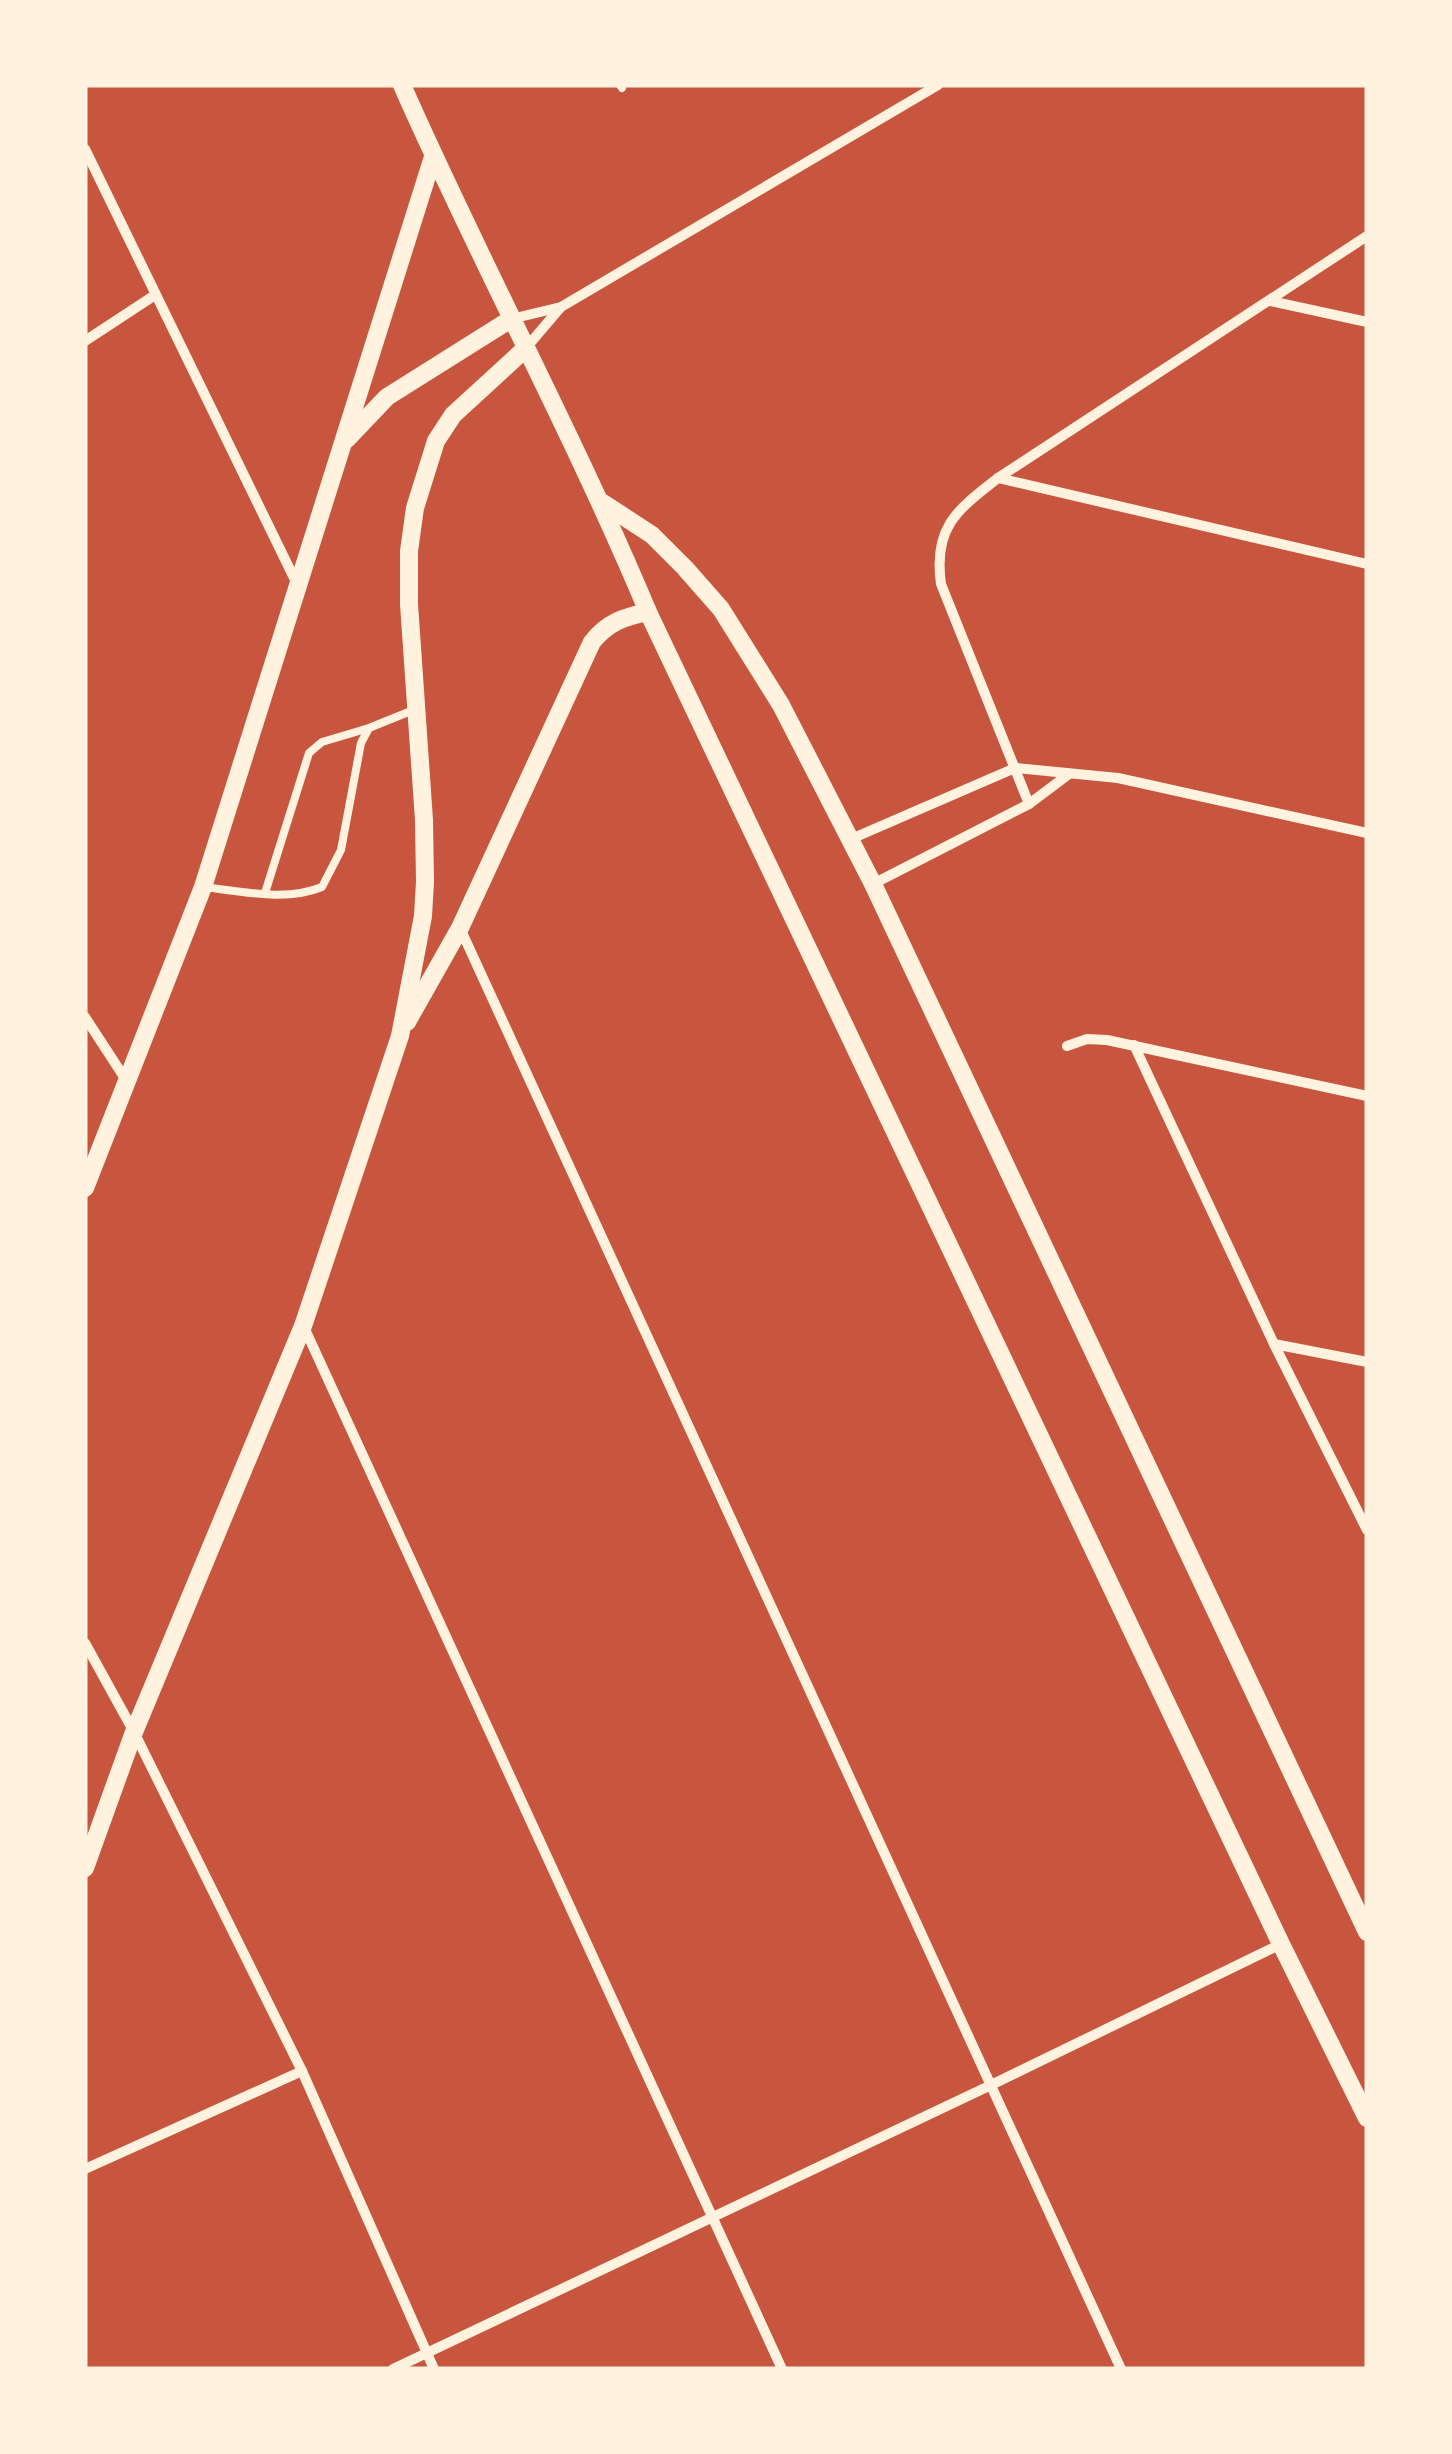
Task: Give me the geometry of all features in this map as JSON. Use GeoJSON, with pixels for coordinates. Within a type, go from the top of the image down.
{"type":"FeatureCollection","features":[{"type":"Feature","properties":{"kind":"street"},"geometry":{"type":"LineString","coordinates":[[402,85],[511,319],[603,503],[648,612],[1280,1944],[1367,2118]]}},
{"type":"Feature","properties":{"kind":"street"},"geometry":{"type":"LineString","coordinates":[[344,442],[387,398],[511,319],[561,308],[938,85]]}},
{"type":"Feature","properties":{"kind":"street"},"geometry":{"type":"LineString","coordinates":[[85,149],[299,587]]}},
{"type":"Feature","properties":{"kind":"street"},"geometry":{"type":"LineString","coordinates":[[85,1188],[203,887],[434,156]]}},
{"type":"Feature","properties":{"kind":"street"},"geometry":{"type":"LineString","coordinates":[[1028,804],[941,584],[940,545],[957,510],[998,478],[1367,236]]}},
{"type":"Feature","properties":{"kind":"street"},"geometry":{"type":"LineString","coordinates":[[85,340],[155,295]]}},
{"type":"Feature","properties":{"kind":"street"},"geometry":{"type":"LineString","coordinates":[[1270,301],[1367,322]]}},
{"type":"Feature","properties":{"kind":"street"},"geometry":{"type":"LineString","coordinates":[[85,1868],[134,1732],[303,1326],[400,1036],[425,882],[409,552],[425,471],[436,441],[452,416],[526,348],[561,308]]}},
{"type":"Feature","properties":{"kind":"street"},"geometry":{"type":"LineString","coordinates":[[998,478],[1367,564]]}},
{"type":"Feature","properties":{"kind":"street"},"geometry":{"type":"LineString","coordinates":[[603,503],[652,536],[721,609],[781,705],[873,884],[1367,1932]]}},
{"type":"Feature","properties":{"kind":"street"},"geometry":{"type":"LineString","coordinates":[[400,1036],[460,928],[592,642],[603,628],[620,618],[648,612]]}},
{"type":"Feature","properties":{"kind":"street"},"geometry":{"type":"LineString","coordinates":[[851,839],[1015,768],[1118,778],[1367,832]]}},
{"type":"Feature","properties":{"kind":"street"},"geometry":{"type":"LineString","coordinates":[[873,884],[1028,804],[1070,773]]}},
{"type":"Feature","properties":{"kind":"street"},"geometry":{"type":"LineString","coordinates":[[460,928],[1121,2369]]}},
{"type":"Feature","properties":{"kind":"street"},"geometry":{"type":"LineString","coordinates":[[85,1017],[126,1080]]}},
{"type":"Feature","properties":{"kind":"street"},"geometry":{"type":"LineString","coordinates":[[1067,1046],[1087,1039],[1134,1046],[1367,1096]]}},
{"type":"Feature","properties":{"kind":"street"},"geometry":{"type":"LineString","coordinates":[[1134,1046],[1274,1344],[1367,1530]]}},
{"type":"Feature","properties":{"kind":"street"},"geometry":{"type":"LineString","coordinates":[[303,1326],[782,2369]]}},
{"type":"Feature","properties":{"kind":"street"},"geometry":{"type":"LineString","coordinates":[[1274,1344],[1367,1362]]}},
{"type":"Feature","properties":{"kind":"street"},"geometry":{"type":"LineString","coordinates":[[85,1643],[134,1732],[302,2071],[434,2369]]}},
{"type":"Feature","properties":{"kind":"street"},"geometry":{"type":"LineString","coordinates":[[393,2369],[1280,1944]]}},
{"type":"Feature","properties":{"kind":"street"},"geometry":{"type":"LineString","coordinates":[[85,2169],[302,2071]]}},
{"type":"Feature","properties":{"kind":"lane"},"geometry":{"type":"LineString","coordinates":[[264,893],[310,753],[322,742],[416,709]]}},
{"type":"Feature","properties":{"kind":"lane"},"geometry":{"type":"LineString","coordinates":[[203,887],[306,894],[322,887],[342,850],[356,759],[369,728]]}}]}
